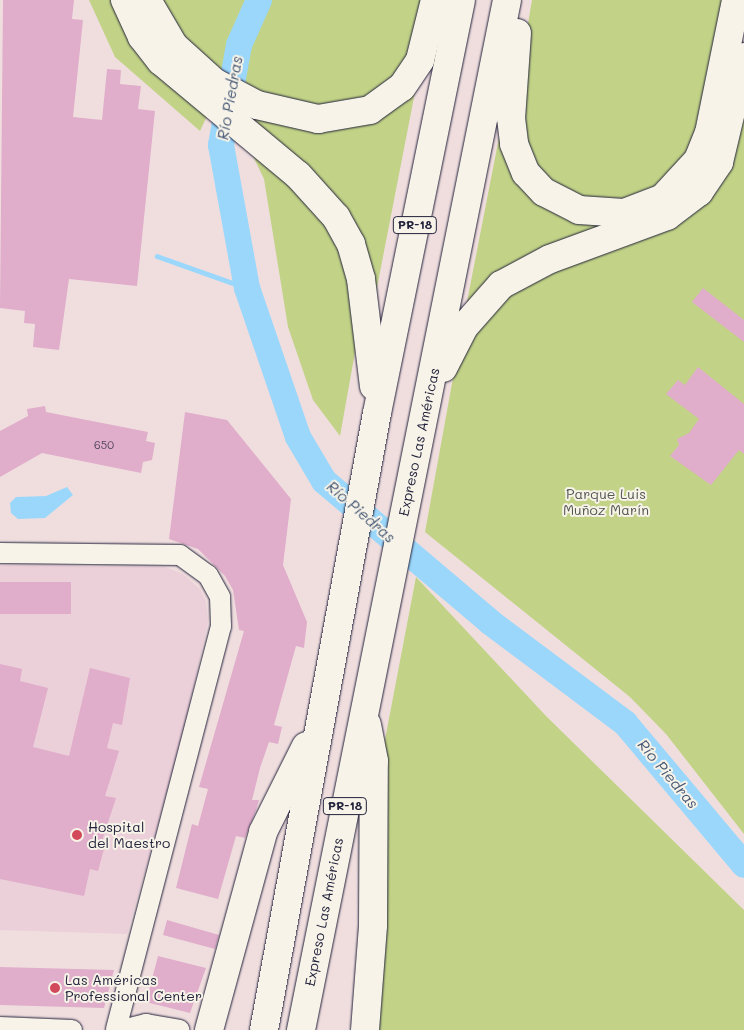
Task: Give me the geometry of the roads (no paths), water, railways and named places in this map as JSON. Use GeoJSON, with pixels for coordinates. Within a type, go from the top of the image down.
{"type":"FeatureCollection","features":[{"type":"Feature","properties":{"kind":"highway"},"geometry":{"type":"LineString","coordinates":[[125,0],[142,37],[191,76],[266,148],[322,198],[351,244],[364,298],[377,413]]}},
{"type":"Feature","properties":{"kind":"highway"},"geometry":{"type":"LineString","coordinates":[[147,0],[160,27],[191,76],[234,95],[282,112],[318,119],[347,117],[390,99],[420,60],[435,0]]}},
{"type":"Feature","properties":{"kind":"highway","name":"PR-18"},"geometry":{"type":"LineString","coordinates":[[264,1030],[377,413],[461,0]]}},
{"type":"Feature","properties":{"kind":"highway","name":"Expreso Las Américas"},"geometry":{"type":"LineString","coordinates":[[301,1030],[507,0]]}},
{"type":"Feature","properties":{"kind":"highway"},"geometry":{"type":"LineString","coordinates":[[522,0],[511,92],[519,157],[544,192],[579,210],[598,214],[642,209],[681,182],[698,160],[709,133],[736,0]]}},
{"type":"Feature","properties":{"kind":"highway"},"geometry":{"type":"LineString","coordinates":[[428,399],[464,327],[502,285],[550,259],[667,216],[699,192],[719,162],[744,57]]}},
{"type":"Feature","properties":{"kind":"highway"},"geometry":{"type":"LineString","coordinates":[[364,708],[374,761],[373,924],[365,1030]]}},
{"type":"Feature","properties":{"kind":"highway"},"geometry":{"type":"LineString","coordinates":[[209,1030],[263,832],[320,718]]}},
{"type":"Feature","properties":{"kind":"street"},"geometry":{"type":"LineString","coordinates":[[0,553],[180,555],[208,574],[220,597],[221,626],[116,1030]]}},
{"type":"Feature","properties":{"kind":"street"},"geometry":{"type":"LineString","coordinates":[[122,1030],[146,1024],[179,1030]]}},
{"type":"Feature","properties":{"kind":"street"},"geometry":{"type":"LineString","coordinates":[[0,1027],[72,1030]]}},
{"type":"Feature","properties":{"kind":"water"},"geometry":{"type":"Polygon","coordinates":[[[67,487],[73,495],[45,518],[18,519],[11,513],[10,503],[16,497],[46,496],[67,487]]]}},
{"type":"Feature","properties":{"kind":"waterway","name":"Río Piedras"},"geometry":{"type":"LineString","coordinates":[[259,0],[239,45],[221,145],[247,288],[298,437],[324,481],[490,622],[625,723],[744,865]]}},
{"type":"Feature","properties":{"kind":"waterway"},"geometry":{"type":"LineString","coordinates":[[157,256],[247,288]]}},
{"type":"Feature","properties":{"kind":"place","name":"Hospital del Maestro"},"geometry":{"type":"Point","coordinates":[77,835]}},
{"type":"Feature","properties":{"kind":"place","name":"Las Américas Professional Center"},"geometry":{"type":"Point","coordinates":[55,988]}},
{"type":"Feature","properties":{"kind":"park label","name":"Parque Luis Muñoz Marín"},"geometry":{"type":"Point","coordinates":[606,502]}}]}
